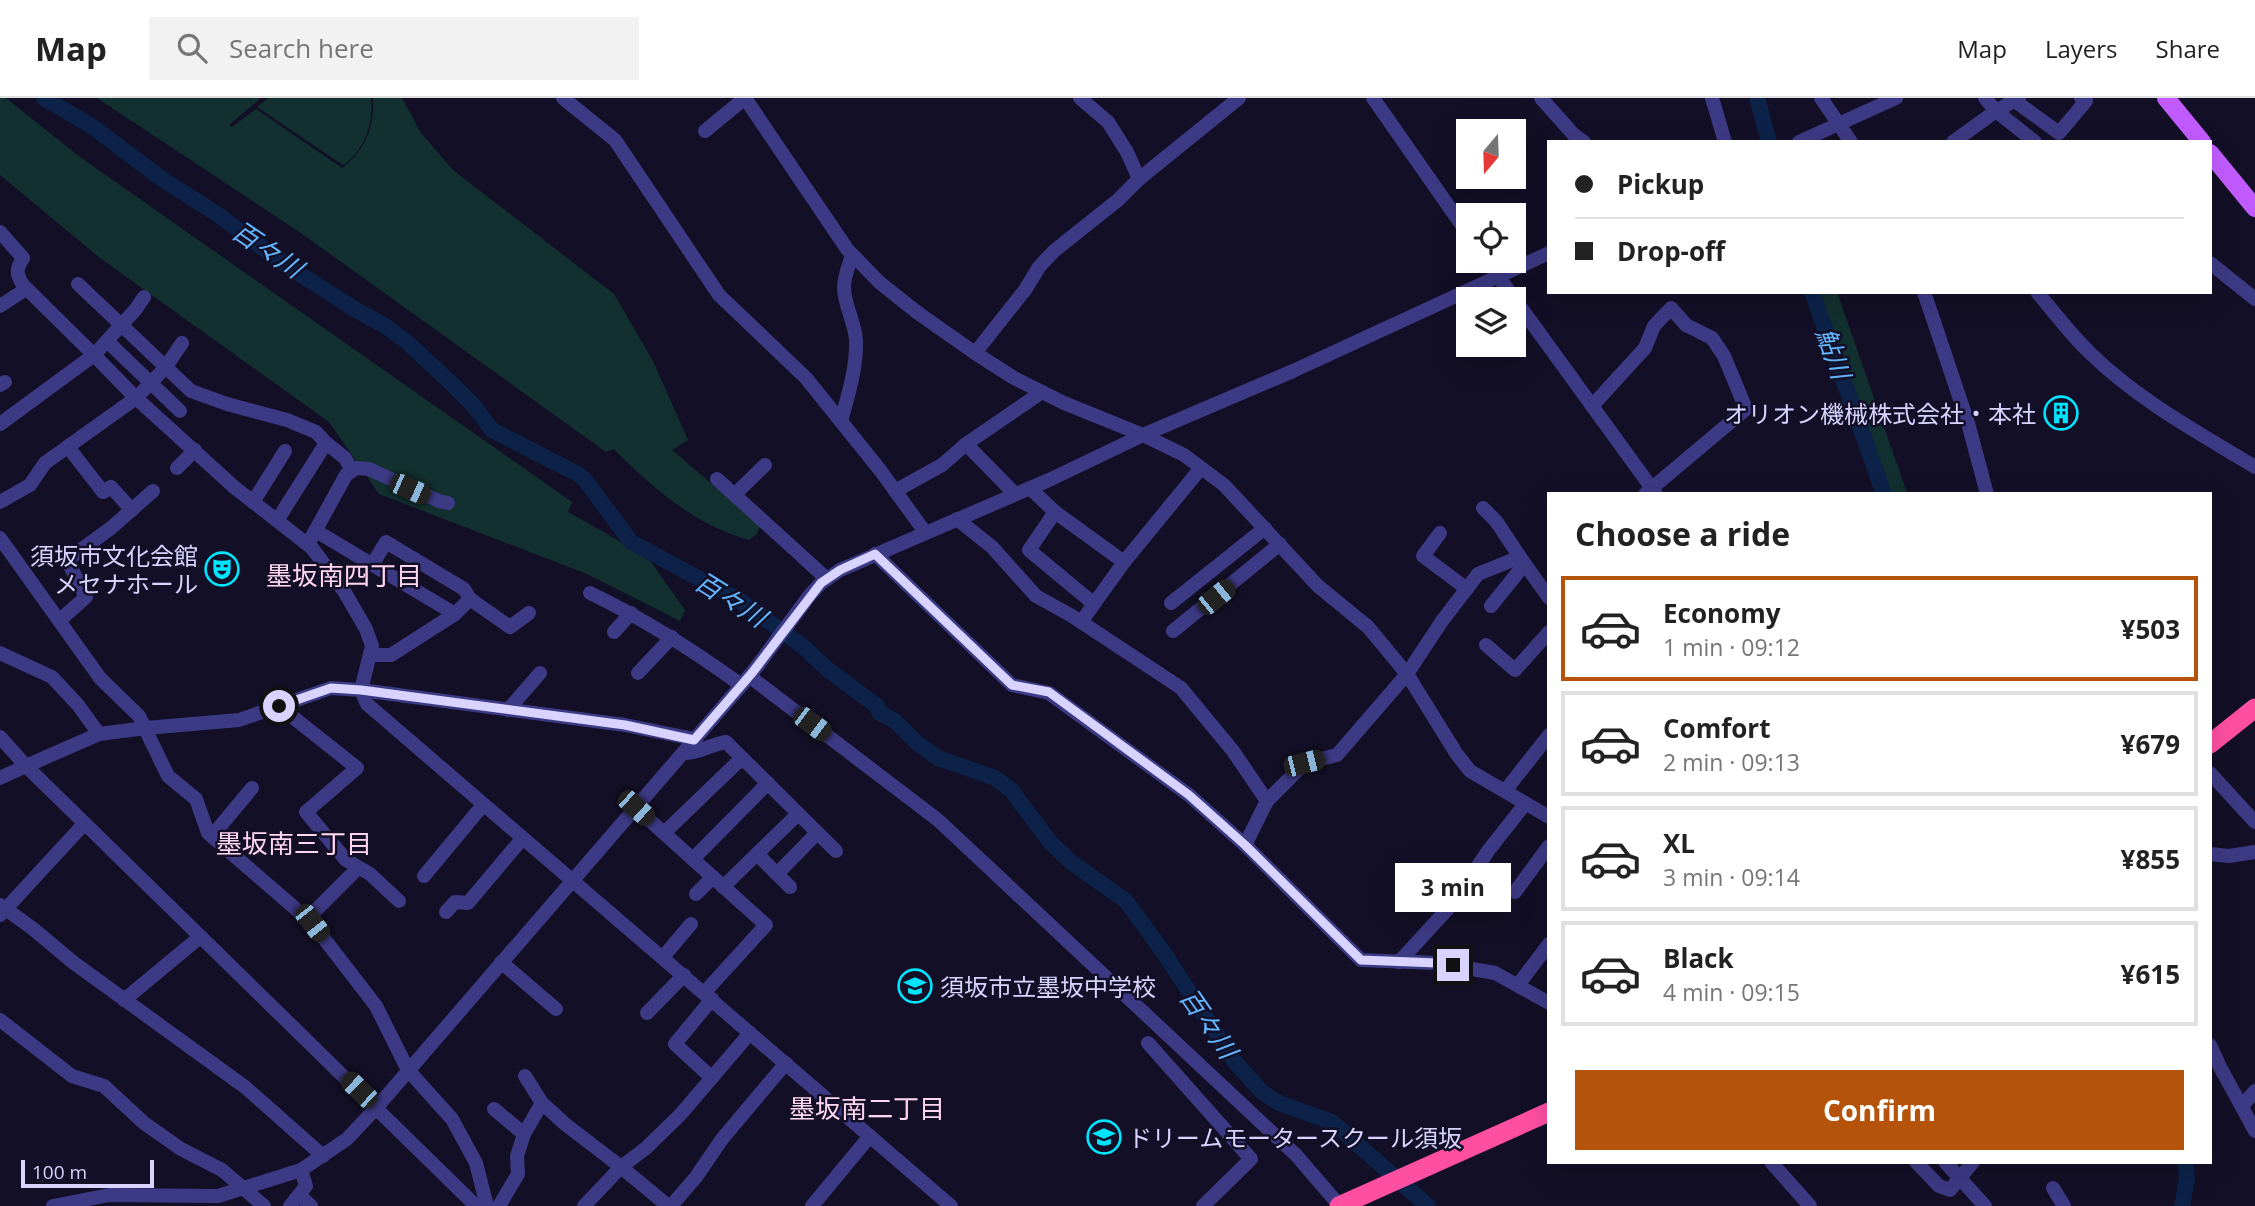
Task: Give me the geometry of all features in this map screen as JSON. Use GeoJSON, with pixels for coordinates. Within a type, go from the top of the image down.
{"type":"FeatureCollection","features":[{"type":"Feature","properties":{"kind":"highway"},"geometry":{"type":"LineString","coordinates":[[2212,742],[2255,708]]}},
{"type":"Feature","properties":{"kind":"highway"},"geometry":{"type":"LineString","coordinates":[[1341,1205],[1547,1113]]}},
{"type":"Feature","properties":{"kind":"main road"},"geometry":{"type":"LineString","coordinates":[[2166,98],[2200,140]]}},
{"type":"Feature","properties":{"kind":"main road"},"geometry":{"type":"LineString","coordinates":[[2212,155],[2255,208]]}},
{"type":"Feature","properties":{"kind":"street"},"geometry":{"type":"LineString","coordinates":[[563,98],[615,140],[719,295],[806,378],[925,532]]}},
{"type":"Feature","properties":{"kind":"street"},"geometry":{"type":"LineString","coordinates":[[705,131],[745,98],[852,255],[908,305],[975,354],[1042,392],[1184,455],[1224,485],[1318,586],[1367,627],[1407,674],[1470,771],[1547,816]]}},
{"type":"Feature","properties":{"kind":"street"},"geometry":{"type":"LineString","coordinates":[[1080,98],[1108,121],[1139,178]]}},
{"type":"Feature","properties":{"kind":"street"},"geometry":{"type":"LineString","coordinates":[[975,354],[1025,290],[1038,267],[1054,251],[1239,98]]}},
{"type":"Feature","properties":{"kind":"street"},"geometry":{"type":"LineString","coordinates":[[1373,98],[1456,217]]}},
{"type":"Feature","properties":{"kind":"street"},"geometry":{"type":"LineString","coordinates":[[1541,98],[1581,140]]}},
{"type":"Feature","properties":{"kind":"street"},"geometry":{"type":"LineString","coordinates":[[1712,98],[1724,140]]}},
{"type":"Feature","properties":{"kind":"street"},"geometry":{"type":"LineString","coordinates":[[1821,98],[1850,140]]}},
{"type":"Feature","properties":{"kind":"street"},"geometry":{"type":"LineString","coordinates":[[1802,140],[1896,98]]}},
{"type":"Feature","properties":{"kind":"street"},"geometry":{"type":"LineString","coordinates":[[1985,98],[1996,111],[2032,140]]}},
{"type":"Feature","properties":{"kind":"street"},"geometry":{"type":"LineString","coordinates":[[1956,140],[2017,99],[2059,133],[2085,101],[2081,98]]}},
{"type":"Feature","properties":{"kind":"street"},"geometry":{"type":"LineString","coordinates":[[3,240],[23,258],[17,268],[17,275],[26,289],[136,398],[234,487],[278,519],[312,538],[372,565],[454,614]]}},
{"type":"Feature","properties":{"kind":"street"},"geometry":{"type":"LineString","coordinates":[[53,1206],[109,1195],[136,1201],[194,1201],[218,1196],[300,1170],[347,1139],[747,678],[810,595],[840,570],[1030,488],[1547,254]]}},
{"type":"Feature","properties":{"kind":"street"},"geometry":{"type":"LineString","coordinates":[[841,421],[849,392],[856,344],[855,325],[844,286],[852,255]]}},
{"type":"Feature","properties":{"kind":"street"},"geometry":{"type":"LineString","coordinates":[[2212,265],[2255,299]]}},
{"type":"Feature","properties":{"kind":"street"},"geometry":{"type":"LineString","coordinates":[[1496,273],[1651,491],[1746,409],[1724,356],[1712,338],[1686,325],[1671,307],[1654,326],[1644,348],[1592,406]]}},
{"type":"Feature","properties":{"kind":"street"},"geometry":{"type":"LineString","coordinates":[[78,284],[191,391],[287,420],[316,432],[345,458],[352,471]]}},
{"type":"Feature","properties":{"kind":"street"},"geometry":{"type":"LineString","coordinates":[[0,306],[26,289]]}},
{"type":"Feature","properties":{"kind":"street"},"geometry":{"type":"LineString","coordinates":[[1925,294],[1968,423],[1986,492]]}},
{"type":"Feature","properties":{"kind":"street"},"geometry":{"type":"LineString","coordinates":[[2039,294],[2090,353],[2118,377],[2152,402],[2255,467]]}},
{"type":"Feature","properties":{"kind":"street"},"geometry":{"type":"LineString","coordinates":[[0,424],[94,355],[145,297]]}},
{"type":"Feature","properties":{"kind":"street"},"geometry":{"type":"LineString","coordinates":[[107,341],[180,411]]}},
{"type":"Feature","properties":{"kind":"street"},"geometry":{"type":"LineString","coordinates":[[0,502],[30,485],[45,463],[136,398],[165,368],[182,343]]}},
{"type":"Feature","properties":{"kind":"street"},"geometry":{"type":"LineString","coordinates":[[895,491],[942,465],[966,444],[1042,392]]}},
{"type":"Feature","properties":{"kind":"street"},"geometry":{"type":"LineString","coordinates":[[166,425],[197,394]]}},
{"type":"Feature","properties":{"kind":"street"},"geometry":{"type":"LineString","coordinates":[[278,519],[326,443]]}},
{"type":"Feature","properties":{"kind":"street"},"geometry":{"type":"LineString","coordinates":[[966,444],[1015,494]]}},
{"type":"Feature","properties":{"kind":"street"},"geometry":{"type":"LineString","coordinates":[[68,447],[103,492],[111,486],[132,510]]}},
{"type":"Feature","properties":{"kind":"street"},"geometry":{"type":"LineString","coordinates":[[177,468],[195,450]]}},
{"type":"Feature","properties":{"kind":"street"},"geometry":{"type":"LineString","coordinates":[[253,502],[285,452]]}},
{"type":"Feature","properties":{"kind":"street"},"geometry":{"type":"LineString","coordinates":[[312,538],[346,475],[356,468],[369,469],[448,503]]}},
{"type":"Feature","properties":{"kind":"street"},"geometry":{"type":"LineString","coordinates":[[1081,622],[1125,562],[1201,468]]}},
{"type":"Feature","properties":{"kind":"street"},"geometry":{"type":"LineString","coordinates":[[735,494],[762,470]]}},
{"type":"Feature","properties":{"kind":"street"},"geometry":{"type":"LineString","coordinates":[[717,479],[827,579]]}},
{"type":"Feature","properties":{"kind":"street"},"geometry":{"type":"LineString","coordinates":[[1030,488],[1055,512],[1125,562]]}},
{"type":"Feature","properties":{"kind":"street"},"geometry":{"type":"LineString","coordinates":[[60,620],[86,597],[67,560],[111,528],[153,491]]}},
{"type":"Feature","properties":{"kind":"street"},"geometry":{"type":"LineString","coordinates":[[1483,508],[1496,521],[1522,561],[1547,590]]}},
{"type":"Feature","properties":{"kind":"street"},"geometry":{"type":"LineString","coordinates":[[1055,512],[1029,551],[1094,604]]}},
{"type":"Feature","properties":{"kind":"street"},"geometry":{"type":"LineString","coordinates":[[957,519],[992,547],[1036,596],[1081,622],[1181,688],[1233,751],[1267,801]]}},
{"type":"Feature","properties":{"kind":"street"},"geometry":{"type":"LineString","coordinates":[[1171,603],[1265,528]]}},
{"type":"Feature","properties":{"kind":"street"},"geometry":{"type":"LineString","coordinates":[[1440,533],[1423,556],[1466,589]]}},
{"type":"Feature","properties":{"kind":"street"},"geometry":{"type":"LineString","coordinates":[[0,538],[100,678],[139,716],[169,776],[196,799],[208,833],[307,919],[376,1006],[408,1070],[452,1119],[476,1163],[487,1206]]}},
{"type":"Feature","properties":{"kind":"street"},"geometry":{"type":"LineString","coordinates":[[312,538],[366,629],[372,646],[361,690],[366,704],[951,1206]]}},
{"type":"Feature","properties":{"kind":"street"},"geometry":{"type":"LineString","coordinates":[[372,565],[386,542],[464,589],[470,599],[510,627],[528,613]]}},
{"type":"Feature","properties":{"kind":"street"},"geometry":{"type":"LineString","coordinates":[[1173,631],[1280,544]]}},
{"type":"Feature","properties":{"kind":"street"},"geometry":{"type":"LineString","coordinates":[[875,554],[1012,685],[1049,692],[1189,795],[1245,845],[1361,960],[1437,963],[1469,968],[1495,974],[1547,998]]}},
{"type":"Feature","properties":{"kind":"street"},"geometry":{"type":"LineString","coordinates":[[1245,845],[1267,801],[1304,763],[1337,755],[1407,674],[1442,621],[1478,574],[1522,561]]}},
{"type":"Feature","properties":{"kind":"street"},"geometry":{"type":"LineString","coordinates":[[1491,606],[1522,561]]}},
{"type":"Feature","properties":{"kind":"street"},"geometry":{"type":"LineString","coordinates":[[590,593],[631,612],[747,678],[938,820],[1296,1155],[1341,1205]]}},
{"type":"Feature","properties":{"kind":"street"},"geometry":{"type":"LineString","coordinates":[[370,655],[391,655],[454,614],[470,599]]}},
{"type":"Feature","properties":{"kind":"street"},"geometry":{"type":"LineString","coordinates":[[614,632],[631,612]]}},
{"type":"Feature","properties":{"kind":"street"},"geometry":{"type":"LineString","coordinates":[[1486,645],[1515,670],[1547,634]]}},
{"type":"Feature","properties":{"kind":"street"},"geometry":{"type":"LineString","coordinates":[[638,673],[672,637]]}},
{"type":"Feature","properties":{"kind":"street"},"geometry":{"type":"LineString","coordinates":[[0,653],[52,677],[78,705],[99,734]]}},
{"type":"Feature","properties":{"kind":"street"},"geometry":{"type":"LineString","coordinates":[[508,710],[540,673]]}},
{"type":"Feature","properties":{"kind":"street"},"geometry":{"type":"LineString","coordinates":[[0,778],[99,734],[146,727],[239,720],[331,688],[625,725],[694,740]]}},
{"type":"Feature","properties":{"kind":"street"},"geometry":{"type":"LineString","coordinates":[[279,706],[357,768],[306,812],[346,860],[370,874],[399,901]]}},
{"type":"Feature","properties":{"kind":"street"},"geometry":{"type":"LineString","coordinates":[[0,737],[84,824],[476,1206]]}},
{"type":"Feature","properties":{"kind":"street"},"geometry":{"type":"LineString","coordinates":[[1504,791],[1547,737]]}},
{"type":"Feature","properties":{"kind":"street"},"geometry":{"type":"LineString","coordinates":[[683,753],[697,753],[711,744],[726,741],[836,851]]}},
{"type":"Feature","properties":{"kind":"street"},"geometry":{"type":"LineString","coordinates":[[664,833],[742,758]]}},
{"type":"Feature","properties":{"kind":"street"},"geometry":{"type":"LineString","coordinates":[[2212,775],[2255,822]]}},
{"type":"Feature","properties":{"kind":"street"},"geometry":{"type":"LineString","coordinates":[[693,859],[768,783]]}},
{"type":"Feature","properties":{"kind":"street"},"geometry":{"type":"LineString","coordinates":[[212,836],[252,788]]}},
{"type":"Feature","properties":{"kind":"street"},"geometry":{"type":"LineString","coordinates":[[1399,962],[1454,902],[1488,851],[1525,804]]}},
{"type":"Feature","properties":{"kind":"street"},"geometry":{"type":"LineString","coordinates":[[424,876],[483,805]]}},
{"type":"Feature","properties":{"kind":"street"},"geometry":{"type":"LineString","coordinates":[[636,808],[766,925],[708,996],[675,1044],[712,1078]]}},
{"type":"Feature","properties":{"kind":"street"},"geometry":{"type":"LineString","coordinates":[[696,894],[718,882],[757,853],[798,814]]}},
{"type":"Feature","properties":{"kind":"street"},"geometry":{"type":"LineString","coordinates":[[84,824],[47,867],[2,909],[245,1087],[323,1156]]}},
{"type":"Feature","properties":{"kind":"street"},"geometry":{"type":"LineString","coordinates":[[777,874],[817,832]]}},
{"type":"Feature","properties":{"kind":"street"},"geometry":{"type":"LineString","coordinates":[[446,912],[456,902],[468,903],[522,839]]}},
{"type":"Feature","properties":{"kind":"street"},"geometry":{"type":"LineString","coordinates":[[1515,892],[1547,849]]}},
{"type":"Feature","properties":{"kind":"street"},"geometry":{"type":"LineString","coordinates":[[2212,854],[2228,856],[2255,852]]}},
{"type":"Feature","properties":{"kind":"street"},"geometry":{"type":"LineString","coordinates":[[757,853],[789,887]]}},
{"type":"Feature","properties":{"kind":"street"},"geometry":{"type":"LineString","coordinates":[[307,919],[358,868]]}},
{"type":"Feature","properties":{"kind":"street"},"geometry":{"type":"LineString","coordinates":[[663,957],[691,924]]}},
{"type":"Feature","properties":{"kind":"street"},"geometry":{"type":"LineString","coordinates":[[124,1000],[200,937]]}},
{"type":"Feature","properties":{"kind":"street"},"geometry":{"type":"LineString","coordinates":[[1518,985],[1547,947]]}},
{"type":"Feature","properties":{"kind":"street"},"geometry":{"type":"LineString","coordinates":[[501,962],[556,1009]]}},
{"type":"Feature","properties":{"kind":"street"},"geometry":{"type":"LineString","coordinates":[[647,1013],[684,975]]}},
{"type":"Feature","properties":{"kind":"street"},"geometry":{"type":"LineString","coordinates":[[0,1020],[72,1076],[104,1086],[144,1123],[181,1149],[222,1170],[264,1206]]}},
{"type":"Feature","properties":{"kind":"street"},"geometry":{"type":"LineString","coordinates":[[584,1206],[621,1167],[646,1148],[680,1115],[750,1033]]}},
{"type":"Feature","properties":{"kind":"street"},"geometry":{"type":"LineString","coordinates":[[1148,1043],[1251,1159],[1203,1206]]}},
{"type":"Feature","properties":{"kind":"street"},"geometry":{"type":"LineString","coordinates":[[2212,1049],[2255,1131]]}},
{"type":"Feature","properties":{"kind":"street"},"geometry":{"type":"LineString","coordinates":[[525,1076],[542,1103],[565,1125],[669,1206],[696,1177],[722,1139],[786,1063]]}},
{"type":"Feature","properties":{"kind":"street"},"geometry":{"type":"LineString","coordinates":[[2242,1106],[2255,1091]]}},
{"type":"Feature","properties":{"kind":"street"},"geometry":{"type":"LineString","coordinates":[[499,1206],[518,1174],[517,1156],[524,1134],[542,1103]]}},
{"type":"Feature","properties":{"kind":"street"},"geometry":{"type":"LineString","coordinates":[[494,1109],[524,1134]]}},
{"type":"Feature","properties":{"kind":"street"},"geometry":{"type":"LineString","coordinates":[[812,1206],[870,1136]]}},
{"type":"Feature","properties":{"kind":"street"},"geometry":{"type":"LineString","coordinates":[[1774,1164],[1810,1206]]}},
{"type":"Feature","properties":{"kind":"street"},"geometry":{"type":"LineString","coordinates":[[1918,1164],[1939,1186],[1950,1189],[1971,1164]]}},
{"type":"Feature","properties":{"kind":"street"},"geometry":{"type":"LineString","coordinates":[[1947,1164],[1986,1206]]}},
{"type":"Feature","properties":{"kind":"street"},"geometry":{"type":"LineString","coordinates":[[300,1170],[306,1186],[295,1201],[311,1206]]}},
{"type":"Feature","properties":{"kind":"street"},"geometry":{"type":"LineString","coordinates":[[2053,1188],[2064,1206]]}},
{"type":"Feature","properties":{"kind":"green space"},"geometry":{"type":"Polygon","coordinates":[[[0,98],[6,98],[80,157],[572,502],[568,512],[651,562],[685,610],[680,621],[587,574],[379,494],[329,422],[100,258],[0,175],[0,98]]]}},
{"type":"Feature","properties":{"kind":"green space"},"geometry":{"type":"Polygon","coordinates":[[[97,98],[261,98],[229,125],[232,127],[256,109],[342,168],[357,154],[367,137],[373,98],[402,98],[421,133],[453,170],[614,294],[653,361],[688,440],[672,450],[760,525],[757,534],[749,540],[729,533],[710,525],[676,504],[614,449],[606,452],[298,231],[97,98]]]}},
{"type":"Feature","properties":{"kind":"green space"},"geometry":{"type":"Polygon","coordinates":[[[268,98],[371,98],[371,117],[366,136],[357,152],[343,165],[257,107],[268,98]]]}},
{"type":"Feature","properties":{"kind":"green space"},"geometry":{"type":"Polygon","coordinates":[[[1819,294],[1838,294],[1907,492],[1889,492],[1819,294]]]}},
{"type":"Feature","properties":{"kind":"waterway","name":"百々川"},"geometry":{"type":"LineString","coordinates":[[44,98],[93,127],[162,179],[217,214],[286,265],[387,327],[452,384],[475,407],[492,430],[585,480],[631,542],[739,600],[805,648],[827,669],[877,706],[880,713],[895,721],[917,743],[938,758],[995,778],[1011,790],[1050,842],[1071,862],[1126,901],[1164,953],[1235,1062],[1262,1092],[1279,1103],[1332,1122],[1428,1206]]}},
{"type":"Feature","properties":{"kind":"waterway","name":"鮎川"},"geometry":{"type":"LineString","coordinates":[[1757,98],[1768,140]]}},
{"type":"Feature","properties":{"kind":"waterway","name":"鮎川"},"geometry":{"type":"LineString","coordinates":[[1813,294],[1883,492]]}},
{"type":"Feature","properties":{"kind":"waterway","name":"鮎川"},"geometry":{"type":"LineString","coordinates":[[2182,1206],[2187,1178],[2185,1164]]}},
{"type":"Feature","properties":{"kind":"place","name":"オリオン機械株式会社・本社"},"geometry":{"type":"Point","coordinates":[2061,413]}},
{"type":"Feature","properties":{"kind":"place","name":"須坂市文化会館 メセナホール"},"geometry":{"type":"Point","coordinates":[222,569]}},
{"type":"Feature","properties":{"kind":"place","name":"須坂市立墨坂中学校"},"geometry":{"type":"Point","coordinates":[915,986]}},
{"type":"Feature","properties":{"kind":"place","name":"ドリームモータースクール須坂"},"geometry":{"type":"Point","coordinates":[1104,1137]}},
{"type":"Feature","properties":{"kind":"district","name":"墨坂南四丁目"},"geometry":{"type":"Point","coordinates":[344,575]}},
{"type":"Feature","properties":{"kind":"district","name":"墨坂南三丁目"},"geometry":{"type":"Point","coordinates":[294,843]}},
{"type":"Feature","properties":{"kind":"district","name":"墨坂南二丁目"},"geometry":{"type":"Point","coordinates":[867,1108]}},
{"type":"Feature","properties":{"kind":"route"},"geometry":{"type":"LineString","coordinates":[[279,706],[331,688],[361,690],[625,725],[694,740],[752,673],[821,583],[840,570],[875,554],[1012,685],[1049,692],[1189,795],[1245,845],[1361,960],[1453,965]]}}]}
